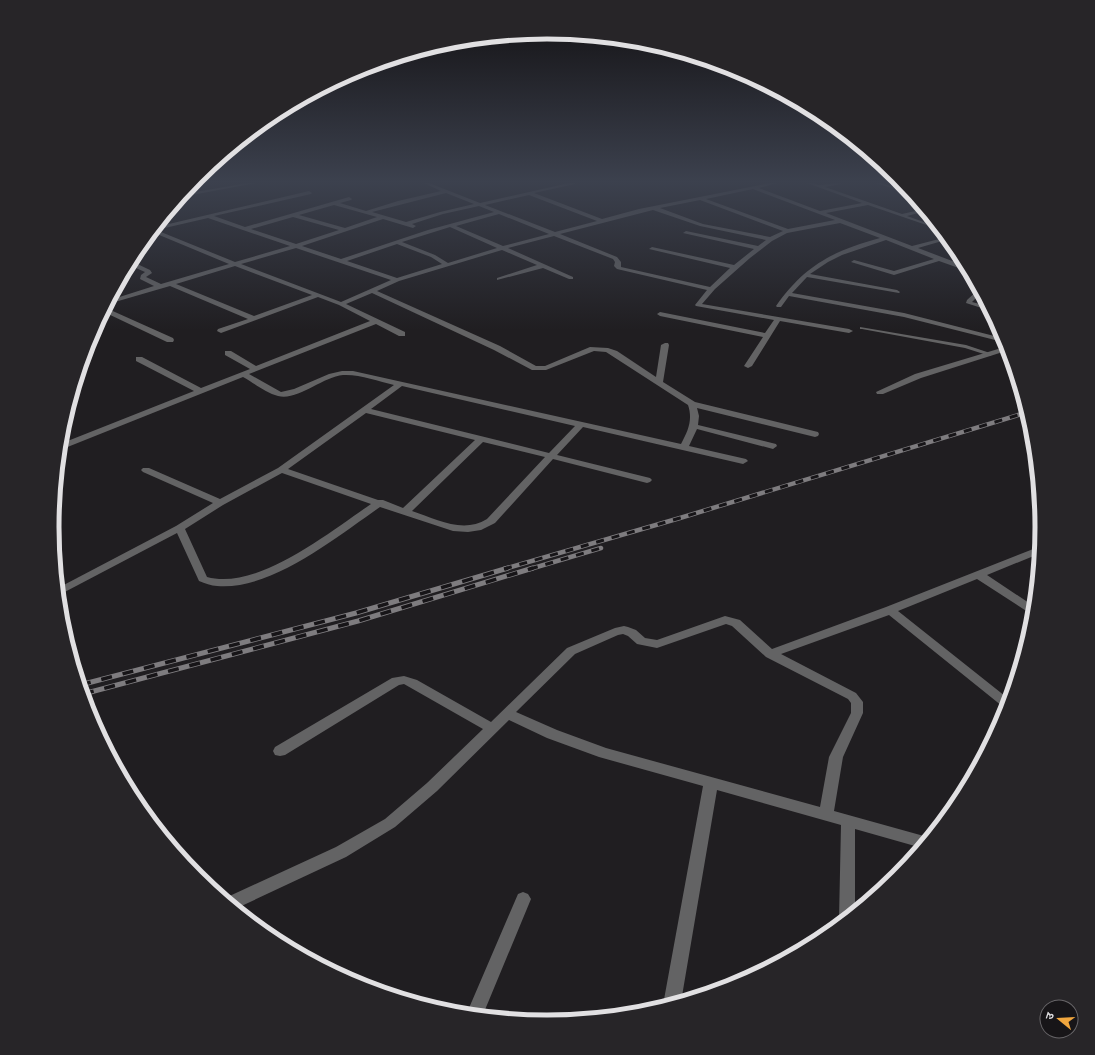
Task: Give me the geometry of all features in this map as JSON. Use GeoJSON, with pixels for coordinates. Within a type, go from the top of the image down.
{"type":"FeatureCollection","features":[{"type":"Feature","properties":{"kind":"street"},"geometry":{"type":"LineString","coordinates":[[159,232],[234,264],[341,304],[402,334]]}},
{"type":"Feature","properties":{"kind":"street"},"geometry":{"type":"LineString","coordinates":[[254,232],[397,280]]}},
{"type":"Feature","properties":{"kind":"street"},"geometry":{"type":"LineString","coordinates":[[115,300],[339,232]]}},
{"type":"Feature","properties":{"kind":"street"},"geometry":{"type":"LineString","coordinates":[[341,261],[426,232]]}},
{"type":"Feature","properties":{"kind":"street"},"geometry":{"type":"LineString","coordinates":[[466,232],[571,278]]}},
{"type":"Feature","properties":{"kind":"street"},"geometry":{"type":"LineString","coordinates":[[551,232],[618,260],[617,266],[619,268],[712,289]]}},
{"type":"Feature","properties":{"kind":"street"},"geometry":{"type":"LineString","coordinates":[[341,304],[397,280],[446,264],[561,232]]}},
{"type":"Feature","properties":{"kind":"street"},"geometry":{"type":"LineString","coordinates":[[738,232],[771,239]]}},
{"type":"Feature","properties":{"kind":"street"},"geometry":{"type":"LineString","coordinates":[[785,232],[771,239],[735,267],[698,305],[849,331]]}},
{"type":"Feature","properties":{"kind":"street"},"geometry":{"type":"LineString","coordinates":[[871,232],[961,267]]}},
{"type":"Feature","properties":{"kind":"street"},"geometry":{"type":"LineString","coordinates":[[686,233],[759,248]]}},
{"type":"Feature","properties":{"kind":"street"},"geometry":{"type":"LineString","coordinates":[[779,306],[805,275],[820,263],[836,254],[856,246],[887,238]]}},
{"type":"Feature","properties":{"kind":"street"},"geometry":{"type":"LineString","coordinates":[[912,248],[942,240]]}},
{"type":"Feature","properties":{"kind":"street"},"geometry":{"type":"LineString","coordinates":[[396,242],[433,256],[446,264]]}},
{"type":"Feature","properties":{"kind":"street"},"geometry":{"type":"LineString","coordinates":[[652,249],[735,267]]}},
{"type":"Feature","properties":{"kind":"street"},"geometry":{"type":"LineString","coordinates":[[854,262],[894,273],[939,259]]}},
{"type":"Feature","properties":{"kind":"street"},"geometry":{"type":"LineString","coordinates":[[135,266],[148,271],[149,273],[142,278],[161,287]]}},
{"type":"Feature","properties":{"kind":"street"},"geometry":{"type":"LineString","coordinates":[[499,279],[542,266]]}},
{"type":"Feature","properties":{"kind":"street"},"geometry":{"type":"LineString","coordinates":[[805,275],[898,292]]}},
{"type":"Feature","properties":{"kind":"street"},"geometry":{"type":"LineString","coordinates":[[171,284],[254,319]]}},
{"type":"Feature","properties":{"kind":"street"},"geometry":{"type":"LineString","coordinates":[[372,291],[476,338],[535,368],[546,368],[581,353],[601,349],[614,353],[692,404],[815,434]]}},
{"type":"Feature","properties":{"kind":"street"},"geometry":{"type":"LineString","coordinates":[[788,294],[904,316],[998,339]]}},
{"type":"Feature","properties":{"kind":"street"},"geometry":{"type":"LineString","coordinates":[[977,294],[969,303],[984,307]]}},
{"type":"Feature","properties":{"kind":"street"},"geometry":{"type":"LineString","coordinates":[[221,332],[318,295]]}},
{"type":"Feature","properties":{"kind":"street"},"geometry":{"type":"LineString","coordinates":[[109,312],[170,340]]}},
{"type":"Feature","properties":{"kind":"street"},"geometry":{"type":"LineString","coordinates":[[660,314],[767,336]]}},
{"type":"Feature","properties":{"kind":"street"},"geometry":{"type":"LineString","coordinates":[[748,366],[778,319]]}},
{"type":"Feature","properties":{"kind":"street"},"geometry":{"type":"LineString","coordinates":[[66,445],[376,321]]}},
{"type":"Feature","properties":{"kind":"street"},"geometry":{"type":"LineString","coordinates":[[659,382],[665,345]]}},
{"type":"Feature","properties":{"kind":"street"},"geometry":{"type":"LineString","coordinates":[[880,392],[918,376],[1002,350]]}},
{"type":"Feature","properties":{"kind":"street"},"geometry":{"type":"LineString","coordinates":[[228,353],[256,369]]}},
{"type":"Feature","properties":{"kind":"street"},"geometry":{"type":"LineString","coordinates":[[139,359],[200,392]]}},
{"type":"Feature","properties":{"kind":"street"},"geometry":{"type":"LineString","coordinates":[[243,374],[280,394],[284,394],[292,392],[332,374],[353,373],[399,385],[743,461]]}},
{"type":"Feature","properties":{"kind":"street"},"geometry":{"type":"LineString","coordinates":[[63,589],[180,528],[220,503],[281,470],[399,385]]}},
{"type":"Feature","properties":{"kind":"street"},"geometry":{"type":"LineString","coordinates":[[684,448],[694,426],[696,414],[692,404]]}},
{"type":"Feature","properties":{"kind":"street"},"geometry":{"type":"LineString","coordinates":[[366,410],[647,480]]}},
{"type":"Feature","properties":{"kind":"street"},"geometry":{"type":"LineString","coordinates":[[281,470],[380,502],[453,528],[470,530],[482,527],[491,521],[580,425]]}},
{"type":"Feature","properties":{"kind":"street"},"geometry":{"type":"LineString","coordinates":[[694,426],[773,446]]}},
{"type":"Feature","properties":{"kind":"street"},"geometry":{"type":"LineString","coordinates":[[406,511],[481,439]]}},
{"type":"Feature","properties":{"kind":"street"},"geometry":{"type":"LineString","coordinates":[[146,470],[220,503]]}},
{"type":"Feature","properties":{"kind":"street"},"geometry":{"type":"LineString","coordinates":[[180,528],[203,579],[218,583],[233,582],[253,579],[278,569],[380,502]]}},
{"type":"Feature","properties":{"kind":"street"},"geometry":{"type":"LineString","coordinates":[[770,654],[890,610],[1035,551]]}},
{"type":"Feature","properties":{"kind":"street"},"geometry":{"type":"LineString","coordinates":[[978,574],[1029,608]]}},
{"type":"Feature","properties":{"kind":"street"},"geometry":{"type":"LineString","coordinates":[[890,610],[1004,702]]}},
{"type":"Feature","properties":{"kind":"street"},"geometry":{"type":"LineString","coordinates":[[234,902],[341,852],[390,823],[432,787],[571,651],[615,632],[624,630],[632,633],[641,641],[657,644],[725,620],[730,620],[736,623],[770,654],[852,696],[857,702],[857,713],[836,757],[826,814]]}},
{"type":"Feature","properties":{"kind":"street"},"geometry":{"type":"LineString","coordinates":[[280,751],[396,680],[404,680],[413,683],[491,728]]}},
{"type":"Feature","properties":{"kind":"street"},"geometry":{"type":"LineString","coordinates":[[506,713],[552,734],[585,746],[922,842]]}},
{"type":"Feature","properties":{"kind":"street"},"geometry":{"type":"LineString","coordinates":[[673,999],[711,783]]}},
{"type":"Feature","properties":{"kind":"street"},"geometry":{"type":"LineString","coordinates":[[847,913],[848,821]]}},
{"type":"Feature","properties":{"kind":"street"},"geometry":{"type":"LineString","coordinates":[[476,1011],[523,899]]}},
{"type":"Feature","properties":{"kind":"lane"},"geometry":{"type":"LineString","coordinates":[[862,328],[966,347],[990,354]]}},
{"type":"Feature","properties":{"kind":"railway"},"geometry":{"type":"LineString","coordinates":[[504,569],[680,518],[1022,414]]}},
{"type":"Feature","properties":{"kind":"railway"},"geometry":{"type":"LineString","coordinates":[[530,569],[601,548]]}},
{"type":"Feature","properties":{"kind":"railway"},"geometry":{"type":"LineString","coordinates":[[85,684],[356,613],[508,568]]}},
{"type":"Feature","properties":{"kind":"railway"},"geometry":{"type":"LineString","coordinates":[[88,693],[358,621],[533,568]]}}]}
